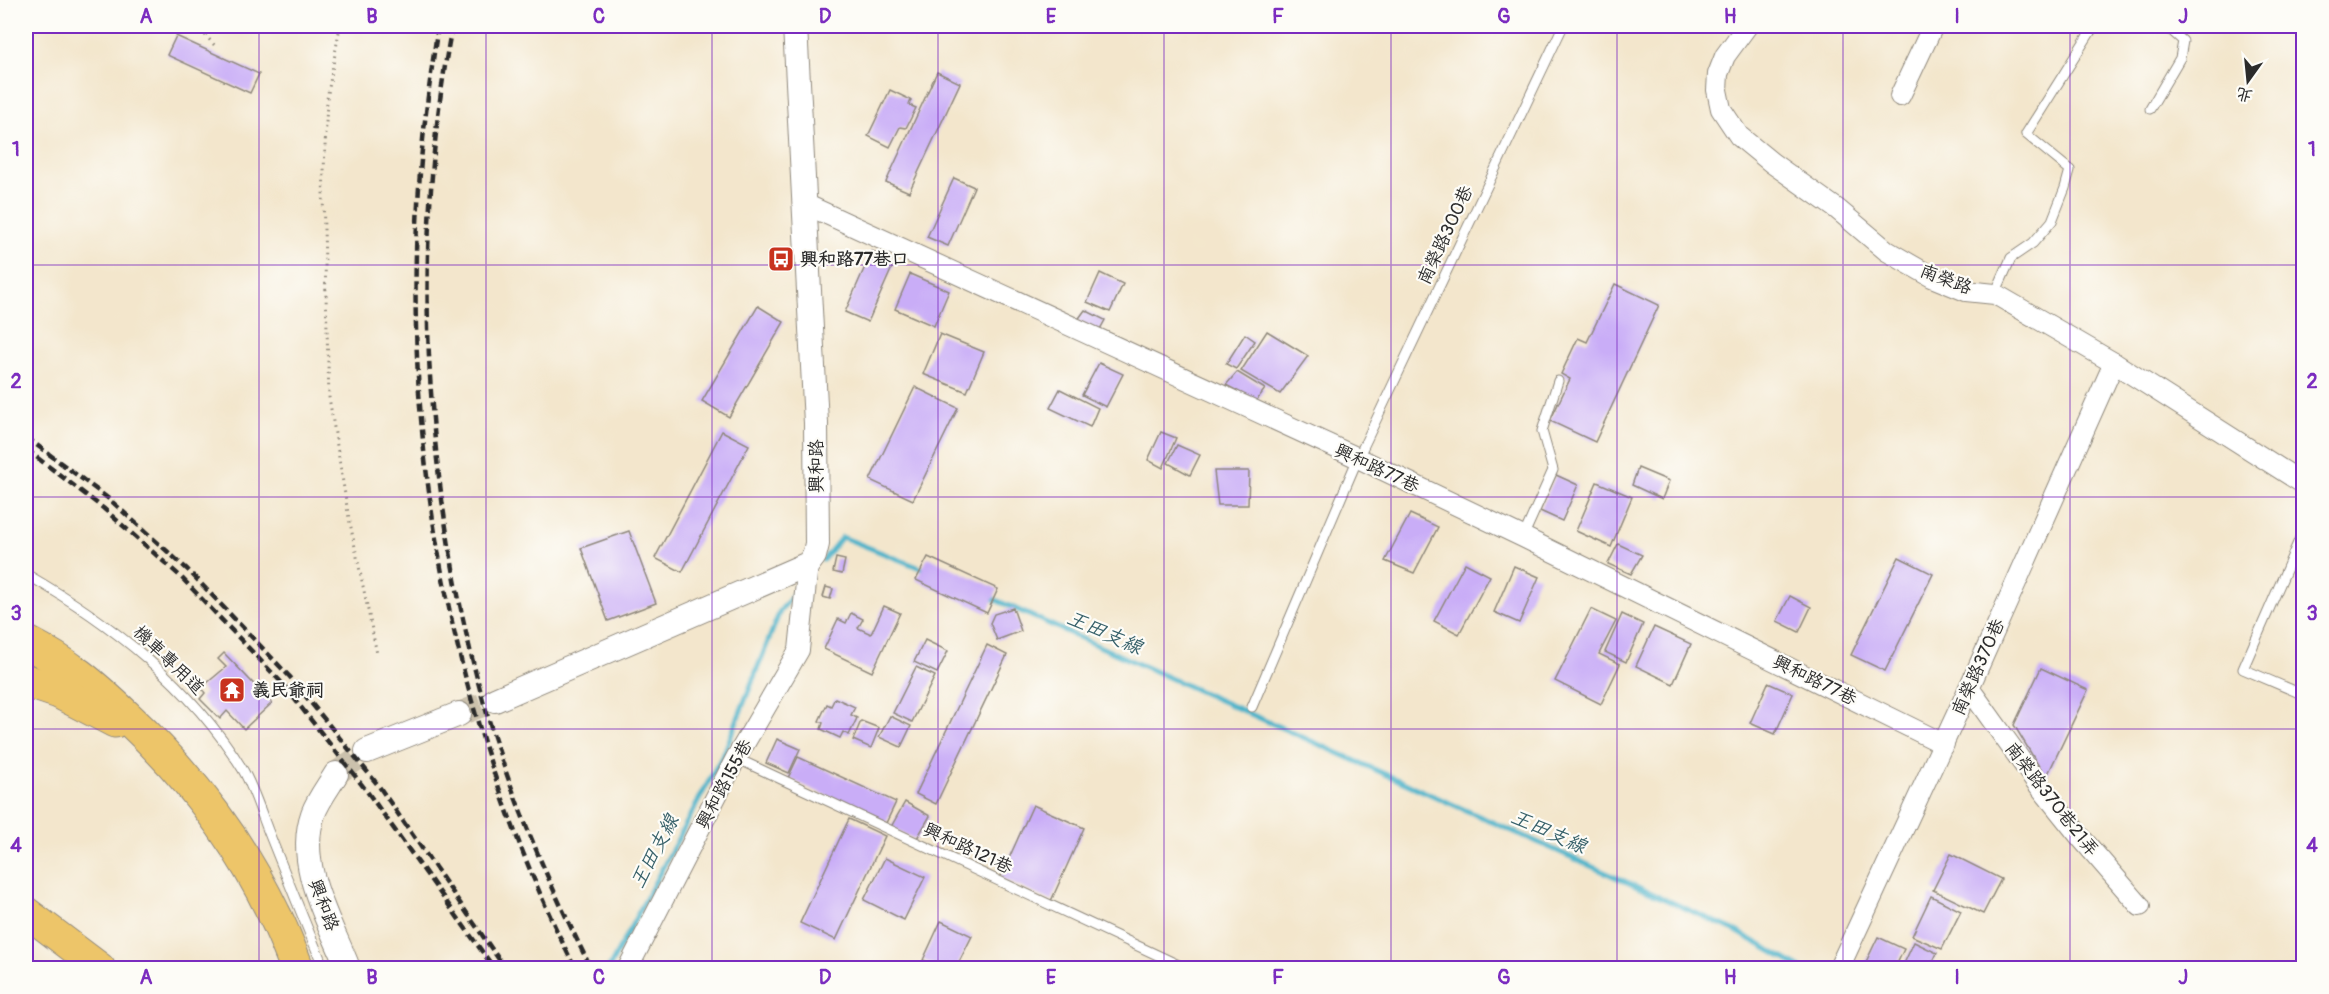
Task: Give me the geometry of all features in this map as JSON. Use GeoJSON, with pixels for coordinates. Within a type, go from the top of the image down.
{"type":"FeatureCollection","features":[{"type":"Feature","properties":{"kind":"highway"},"geometry":{"type":"LineString","coordinates":[[26,642],[56,657],[85,678],[151,740],[200,793],[241,854],[274,914],[297,969]]}},
{"type":"Feature","properties":{"kind":"highway"},"geometry":{"type":"LineString","coordinates":[[26,681],[59,692],[151,740]]}},
{"type":"Feature","properties":{"kind":"main road"},"geometry":{"type":"LineString","coordinates":[[26,912],[100,969]]}},
{"type":"Feature","properties":{"kind":"main road"},"geometry":{"type":"LineString","coordinates":[[26,938],[65,969]]}},
{"type":"Feature","properties":{"kind":"street","name":"興和路"},"geometry":{"type":"LineString","coordinates":[[795,26],[816,423],[817,544],[814,556],[808,565]]}},
{"type":"Feature","properties":{"kind":"street","name":"南榮路"},"geometry":{"type":"LineString","coordinates":[[1747,26],[1725,56],[1718,74],[1717,90],[1721,110],[1739,136],[1772,163],[1837,208],[1887,251],[1932,277],[1966,291],[1995,294],[2114,363],[2304,484]]}},
{"type":"Feature","properties":{"kind":"street"},"geometry":{"type":"LineString","coordinates":[[1900,96],[1933,26]]}},
{"type":"Feature","properties":{"kind":"street","name":"興和路77巷"},"geometry":{"type":"LineString","coordinates":[[805,204],[1358,458],[1944,744]]}},
{"type":"Feature","properties":{"kind":"street","name":"南榮路370巷"},"geometry":{"type":"LineString","coordinates":[[1839,969],[1944,744],[2114,363]]}},
{"type":"Feature","properties":{"kind":"street"},"geometry":{"type":"LineString","coordinates":[[495,700],[808,565]]}},
{"type":"Feature","properties":{"kind":"street","name":"興和路155巷"},"geometry":{"type":"LineString","coordinates":[[628,969],[736,758],[799,650],[808,565]]}},
{"type":"Feature","properties":{"kind":"street","name":"南榮路370巷21弄"},"geometry":{"type":"LineString","coordinates":[[1969,688],[2037,783],[2082,840],[2140,906]]}},
{"type":"Feature","properties":{"kind":"street"},"geometry":{"type":"LineString","coordinates":[[367,751],[459,714]]}},
{"type":"Feature","properties":{"kind":"street","name":"興和路"},"geometry":{"type":"LineString","coordinates":[[336,774],[314,812],[307,838],[311,876],[348,969]]}},
{"type":"Feature","properties":{"kind":"lane","name":"南榮路300巷"},"geometry":{"type":"LineString","coordinates":[[1252,707],[1358,458],[1563,26]]}},
{"type":"Feature","properties":{"kind":"lane"},"geometry":{"type":"LineString","coordinates":[[1995,294],[2011,258],[2033,243],[2052,221],[2065,188],[2070,170],[2026,134],[2094,26]]}},
{"type":"Feature","properties":{"kind":"lane"},"geometry":{"type":"LineString","coordinates":[[2150,109],[2180,58],[2183,41],[2166,26]]}},
{"type":"Feature","properties":{"kind":"lane"},"geometry":{"type":"LineString","coordinates":[[1523,537],[1553,470],[1542,431],[1558,381]]}},
{"type":"Feature","properties":{"kind":"lane"},"geometry":{"type":"LineString","coordinates":[[2304,529],[2243,669],[2304,694]]}},
{"type":"Feature","properties":{"kind":"lane","name":"機車專用道"},"geometry":{"type":"LineString","coordinates":[[26,573],[74,601],[133,645],[181,691],[219,737],[244,772],[324,969]]}},
{"type":"Feature","properties":{"kind":"lane","name":"興和路121巷"},"geometry":{"type":"LineString","coordinates":[[736,758],[1185,969]]}},
{"type":"Feature","properties":{"kind":"path"},"geometry":{"type":"LineString","coordinates":[[196,26],[217,48]]}},
{"type":"Feature","properties":{"kind":"path"},"geometry":{"type":"LineString","coordinates":[[340,26],[327,99],[323,195],[329,397],[348,513],[377,654]]}},
{"type":"Feature","properties":{"kind":"building"},"geometry":{"type":"Polygon","coordinates":[[[176,36],[259,74],[250,93],[167,55],[176,36]]]}},
{"type":"Feature","properties":{"kind":"building"},"geometry":{"type":"Polygon","coordinates":[[[937,72],[960,83],[909,192],[886,182],[937,72]]]}},
{"type":"Feature","properties":{"kind":"building"},"geometry":{"type":"Polygon","coordinates":[[[890,90],[911,100],[909,105],[916,108],[906,128],[900,127],[890,147],[868,136],[890,90]]]}},
{"type":"Feature","properties":{"kind":"building"},"geometry":{"type":"Polygon","coordinates":[[[954,178],[974,187],[948,246],[927,237],[954,178]]]}},
{"type":"Feature","properties":{"kind":"building"},"geometry":{"type":"Polygon","coordinates":[[[872,251],[895,261],[868,322],[845,312],[872,251]]]}},
{"type":"Feature","properties":{"kind":"building"},"geometry":{"type":"Polygon","coordinates":[[[1100,273],[1123,284],[1110,312],[1087,302],[1100,273]]]}},
{"type":"Feature","properties":{"kind":"building"},"geometry":{"type":"Polygon","coordinates":[[[910,274],[949,291],[934,326],[895,309],[910,274]]]}},
{"type":"Feature","properties":{"kind":"building"},"geometry":{"type":"Polygon","coordinates":[[[1615,284],[1659,305],[1595,442],[1550,421],[1570,379],[1561,374],[1578,338],[1587,342],[1615,284]]]}},
{"type":"Feature","properties":{"kind":"building"},"geometry":{"type":"Polygon","coordinates":[[[758,306],[784,322],[729,417],[702,401],[758,306]]]}},
{"type":"Feature","properties":{"kind":"building"},"geometry":{"type":"Polygon","coordinates":[[[1085,310],[1105,320],[1099,331],[1077,321],[1085,310]]]}},
{"type":"Feature","properties":{"kind":"building"},"geometry":{"type":"Polygon","coordinates":[[[1267,331],[1308,356],[1280,394],[1241,371],[1267,331]]]}},
{"type":"Feature","properties":{"kind":"building"},"geometry":{"type":"Polygon","coordinates":[[[940,334],[984,352],[967,392],[923,374],[940,334]]]}},
{"type":"Feature","properties":{"kind":"building"},"geometry":{"type":"Polygon","coordinates":[[[1245,334],[1255,341],[1236,369],[1226,364],[1245,334]]]}},
{"type":"Feature","properties":{"kind":"building"},"geometry":{"type":"Polygon","coordinates":[[[1099,363],[1123,374],[1106,407],[1082,395],[1099,363]]]}},
{"type":"Feature","properties":{"kind":"building"},"geometry":{"type":"Polygon","coordinates":[[[1237,372],[1265,389],[1256,401],[1226,385],[1237,372]]]}},
{"type":"Feature","properties":{"kind":"building"},"geometry":{"type":"Polygon","coordinates":[[[915,387],[958,408],[913,500],[870,480],[915,387]]]}},
{"type":"Feature","properties":{"kind":"building"},"geometry":{"type":"Polygon","coordinates":[[[1060,389],[1098,408],[1090,427],[1050,408],[1060,389]]]}},
{"type":"Feature","properties":{"kind":"building"},"geometry":{"type":"Polygon","coordinates":[[[722,431],[749,445],[682,572],[655,558],[722,431]]]}},
{"type":"Feature","properties":{"kind":"building"},"geometry":{"type":"Polygon","coordinates":[[[1161,432],[1176,438],[1163,468],[1148,460],[1161,432]]]}},
{"type":"Feature","properties":{"kind":"building"},"geometry":{"type":"Polygon","coordinates":[[[1177,445],[1200,455],[1190,475],[1168,463],[1177,445]]]}},
{"type":"Feature","properties":{"kind":"building"},"geometry":{"type":"Polygon","coordinates":[[[1638,468],[1669,481],[1662,499],[1632,485],[1638,468]]]}},
{"type":"Feature","properties":{"kind":"building"},"geometry":{"type":"Polygon","coordinates":[[[1214,471],[1249,471],[1248,505],[1218,505],[1214,471]]]}},
{"type":"Feature","properties":{"kind":"building"},"geometry":{"type":"Polygon","coordinates":[[[1556,475],[1578,485],[1562,521],[1540,511],[1556,475]]]}},
{"type":"Feature","properties":{"kind":"building"},"geometry":{"type":"Polygon","coordinates":[[[1597,482],[1632,497],[1611,547],[1576,531],[1597,482]]]}},
{"type":"Feature","properties":{"kind":"building"},"geometry":{"type":"Polygon","coordinates":[[[1410,514],[1438,527],[1414,573],[1385,561],[1410,514]]]}},
{"type":"Feature","properties":{"kind":"building"},"geometry":{"type":"Polygon","coordinates":[[[629,531],[656,603],[608,621],[581,548],[629,531]]]}},
{"type":"Feature","properties":{"kind":"building"},"geometry":{"type":"Polygon","coordinates":[[[1618,544],[1642,555],[1631,574],[1608,564],[1618,544]]]}},
{"type":"Feature","properties":{"kind":"building"},"geometry":{"type":"Polygon","coordinates":[[[928,557],[998,589],[987,613],[916,580],[928,557]]]}},
{"type":"Feature","properties":{"kind":"building"},"geometry":{"type":"Polygon","coordinates":[[[1899,557],[1933,574],[1885,671],[1851,655],[1899,557]]]}},
{"type":"Feature","properties":{"kind":"building"},"geometry":{"type":"Polygon","coordinates":[[[836,558],[845,560],[842,574],[833,572],[836,558]]]}},
{"type":"Feature","properties":{"kind":"building"},"geometry":{"type":"Polygon","coordinates":[[[1465,563],[1490,576],[1459,634],[1434,621],[1465,563]]]}},
{"type":"Feature","properties":{"kind":"building"},"geometry":{"type":"Polygon","coordinates":[[[1514,566],[1539,577],[1519,623],[1494,612],[1514,566]]]}},
{"type":"Feature","properties":{"kind":"building"},"geometry":{"type":"Polygon","coordinates":[[[826,587],[833,589],[830,599],[823,597],[826,587]]]}},
{"type":"Feature","properties":{"kind":"building"},"geometry":{"type":"Polygon","coordinates":[[[1790,596],[1811,607],[1799,632],[1777,621],[1790,596]]]}},
{"type":"Feature","properties":{"kind":"building"},"geometry":{"type":"Polygon","coordinates":[[[884,606],[900,613],[872,672],[824,649],[838,619],[846,623],[851,613],[863,619],[858,628],[871,634],[884,606]]]}},
{"type":"Feature","properties":{"kind":"building"},"geometry":{"type":"Polygon","coordinates":[[[1013,608],[1021,631],[997,640],[990,623],[994,614],[1013,608]]]}},
{"type":"Feature","properties":{"kind":"building"},"geometry":{"type":"Polygon","coordinates":[[[1591,609],[1616,621],[1599,654],[1620,664],[1601,704],[1555,681],[1591,609]]]}},
{"type":"Feature","properties":{"kind":"building"},"geometry":{"type":"Polygon","coordinates":[[[1622,614],[1643,624],[1626,662],[1605,652],[1622,614]]]}},
{"type":"Feature","properties":{"kind":"building"},"geometry":{"type":"Polygon","coordinates":[[[1654,627],[1691,644],[1673,684],[1636,666],[1654,627]]]}},
{"type":"Feature","properties":{"kind":"building"},"geometry":{"type":"Polygon","coordinates":[[[925,640],[948,651],[937,673],[914,662],[925,640]]]}},
{"type":"Feature","properties":{"kind":"building"},"geometry":{"type":"Polygon","coordinates":[[[987,645],[1007,655],[936,804],[916,794],[987,645]]]}},
{"type":"Feature","properties":{"kind":"building","name":"義民爺祠"},"geometry":{"type":"Polygon","coordinates":[[[224,653],[272,703],[244,729],[227,711],[220,719],[200,699],[205,693],[201,688],[226,667],[218,659],[224,653]]]}},
{"type":"Feature","properties":{"kind":"building"},"geometry":{"type":"Polygon","coordinates":[[[916,667],[935,676],[912,722],[893,713],[916,667]]]}},
{"type":"Feature","properties":{"kind":"building"},"geometry":{"type":"Polygon","coordinates":[[[2041,668],[2088,690],[2046,778],[2014,725],[2041,668]]]}},
{"type":"Feature","properties":{"kind":"building"},"geometry":{"type":"Polygon","coordinates":[[[1768,683],[1793,694],[1775,734],[1750,723],[1768,683]]]}},
{"type":"Feature","properties":{"kind":"building"},"geometry":{"type":"Polygon","coordinates":[[[835,698],[855,707],[851,715],[857,718],[849,735],[843,732],[840,738],[821,729],[823,723],[819,721],[827,704],[831,706],[835,698]]]}},
{"type":"Feature","properties":{"kind":"building"},"geometry":{"type":"Polygon","coordinates":[[[890,716],[911,726],[901,747],[879,737],[890,716]]]}},
{"type":"Feature","properties":{"kind":"building"},"geometry":{"type":"Polygon","coordinates":[[[861,721],[879,728],[871,748],[853,740],[861,721]]]}},
{"type":"Feature","properties":{"kind":"building"},"geometry":{"type":"Polygon","coordinates":[[[777,739],[800,749],[789,773],[766,763],[777,739]]]}},
{"type":"Feature","properties":{"kind":"building"},"geometry":{"type":"Polygon","coordinates":[[[798,757],[896,802],[886,823],[788,778],[798,757]]]}},
{"type":"Feature","properties":{"kind":"building"},"geometry":{"type":"Polygon","coordinates":[[[905,802],[930,816],[916,840],[891,827],[905,802]]]}},
{"type":"Feature","properties":{"kind":"building"},"geometry":{"type":"Polygon","coordinates":[[[1033,805],[1084,828],[1051,901],[1000,878],[1033,805]]]}},
{"type":"Feature","properties":{"kind":"building"},"geometry":{"type":"Polygon","coordinates":[[[849,819],[885,836],[836,940],[800,923],[849,819]]]}},
{"type":"Feature","properties":{"kind":"building"},"geometry":{"type":"Polygon","coordinates":[[[1951,854],[2001,879],[1983,914],[1933,890],[1951,854]]]}},
{"type":"Feature","properties":{"kind":"building"},"geometry":{"type":"Polygon","coordinates":[[[885,858],[925,877],[904,920],[864,900],[885,858]]]}},
{"type":"Feature","properties":{"kind":"building"},"geometry":{"type":"Polygon","coordinates":[[[1931,896],[1961,911],[1942,949],[1912,936],[1931,896]]]}},
{"type":"Feature","properties":{"kind":"building"},"geometry":{"type":"Polygon","coordinates":[[[941,921],[972,936],[956,968],[941,968],[923,960],[941,921]]]}},
{"type":"Feature","properties":{"kind":"building"},"geometry":{"type":"Polygon","coordinates":[[[1878,937],[1904,949],[1895,968],[1863,968],[1878,937]]]}},
{"type":"Feature","properties":{"kind":"building"},"geometry":{"type":"Polygon","coordinates":[[[1914,942],[1937,953],[1930,968],[1902,968],[1914,942]]]}},
{"type":"Feature","properties":{"kind":"waterway","name":"王田支線"},"geometry":{"type":"LineString","coordinates":[[823,560],[842,537],[928,571]]}},
{"type":"Feature","properties":{"kind":"waterway","name":"王田支線"},"geometry":{"type":"LineString","coordinates":[[609,968],[725,751],[780,611],[799,588]]}},
{"type":"Feature","properties":{"kind":"waterway","name":"王田支線"},"geometry":{"type":"LineString","coordinates":[[989,597],[1736,931],[1801,968]]}},
{"type":"Feature","properties":{"kind":"tunnel"},"geometry":{"type":"LineString","coordinates":[[459,714],[495,700]]}},
{"type":"Feature","properties":{"kind":"tunnel"},"geometry":{"type":"LineString","coordinates":[[336,774],[367,751]]}},
{"type":"Feature","properties":{"kind":"railway"},"geometry":{"type":"LineString","coordinates":[[438,26],[421,159],[416,302],[420,401],[430,499],[447,596],[470,693],[499,787],[534,879],[575,968]]}},
{"type":"Feature","properties":{"kind":"railway"},"geometry":{"type":"LineString","coordinates":[[452,26],[439,107],[431,189],[428,271],[429,354],[435,436],[445,518],[459,598],[477,678],[499,753],[526,826],[591,968]]}},
{"type":"Feature","properties":{"kind":"railway"},"geometry":{"type":"LineString","coordinates":[[26,437],[109,499],[187,569],[290,677],[378,785],[505,968]]}},
{"type":"Feature","properties":{"kind":"railway"},"geometry":{"type":"LineString","coordinates":[[26,449],[103,508],[180,576],[282,683],[366,790],[494,968]]}},
{"type":"Feature","properties":{"kind":"place","name":"興和路77巷口"},"geometry":{"type":"Point","coordinates":[781,259]}},
{"type":"Feature","properties":{"kind":"place","name":"義民爺祠"},"geometry":{"type":"Point","coordinates":[232,690]}}]}
